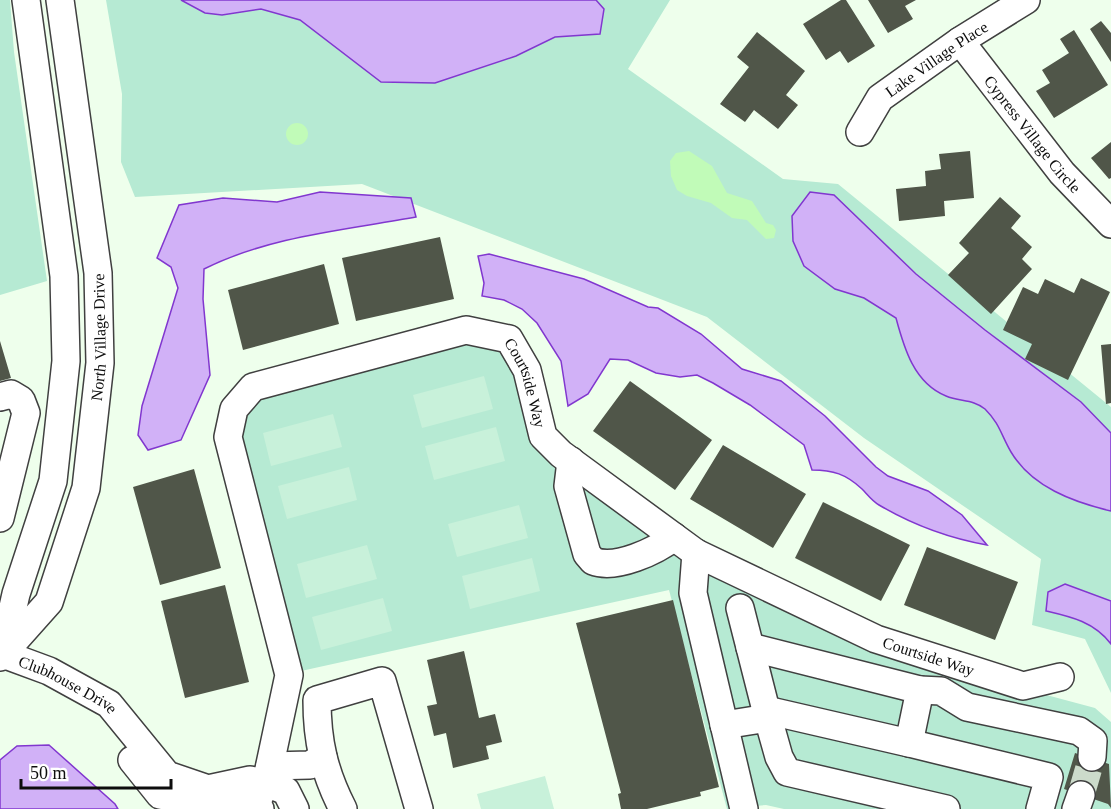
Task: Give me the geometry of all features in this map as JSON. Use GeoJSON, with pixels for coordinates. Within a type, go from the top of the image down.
{"type":"FeatureCollection","features":[{"type":"Feature","properties":{"kind":"street","name":"North Village Drive"},"geometry":{"type":"LineString","coordinates":[[1,655],[16,594],[52,481],[66,361],[64,276],[26,0]]}},
{"type":"Feature","properties":{"kind":"street","name":"North Village Drive"},"geometry":{"type":"LineString","coordinates":[[1,655],[49,602],[86,488],[100,363],[98,273],[60,0]]}},
{"type":"Feature","properties":{"kind":"street","name":"Lake Village Place"},"geometry":{"type":"LineString","coordinates":[[860,132],[880,98],[960,41],[1026,0]]}},
{"type":"Feature","properties":{"kind":"street","name":"Cypress Village Circle"},"geometry":{"type":"LineString","coordinates":[[960,41],[1062,173],[1111,224]]}},
{"type":"Feature","properties":{"kind":"street","name":"Courtside Way"},"geometry":{"type":"LineString","coordinates":[[263,790],[289,675],[228,437],[234,409],[253,387],[466,330],[508,339],[527,370],[543,436],[571,461],[696,553],[876,639],[1023,686],[1060,677]]}},
{"type":"Feature","properties":{"kind":"street"},"geometry":{"type":"LineString","coordinates":[[0,397],[11,394],[21,400],[26,413],[0,518]]}},
{"type":"Feature","properties":{"kind":"street"},"geometry":{"type":"LineString","coordinates":[[571,461],[568,486],[587,554],[593,561],[611,564],[645,554],[656,550],[674,537]]}},
{"type":"Feature","properties":{"kind":"street"},"geometry":{"type":"LineString","coordinates":[[696,553],[693,593],[744,809]]}},
{"type":"Feature","properties":{"kind":"street"},"geometry":{"type":"LineString","coordinates":[[740,608],[779,757],[787,772],[946,809]]}},
{"type":"Feature","properties":{"kind":"street"},"geometry":{"type":"LineString","coordinates":[[750,647],[920,690],[941,691],[967,707],[1079,732],[1093,741],[1092,757]]}},
{"type":"Feature","properties":{"kind":"street","name":"Clubhouse Drive"},"geometry":{"type":"LineString","coordinates":[[1,655],[49,671],[109,704],[167,775],[208,789],[250,780],[263,790],[323,758]]}},
{"type":"Feature","properties":{"kind":"street"},"geometry":{"type":"LineString","coordinates":[[343,809],[333,790],[317,736],[317,700],[382,681],[419,809]]}},
{"type":"Feature","properties":{"kind":"street"},"geometry":{"type":"LineString","coordinates":[[909,743],[920,690]]}},
{"type":"Feature","properties":{"kind":"street"},"geometry":{"type":"LineString","coordinates":[[724,725],[767,714],[909,743],[1049,777],[1040,809]]}},
{"type":"Feature","properties":{"kind":"street"},"geometry":{"type":"LineString","coordinates":[[263,790],[286,791],[295,809]]}},
{"type":"Feature","properties":{"kind":"shaded area"},"geometry":{"type":"Polygon","coordinates":[[[0,0],[10,0],[14,52],[47,281],[0,295],[0,0]]]}},
{"type":"Feature","properties":{"kind":"shaded area"},"geometry":{"type":"Polygon","coordinates":[[[106,0],[670,0],[628,69],[783,179],[838,184],[1111,407],[1111,693],[1085,639],[1032,625],[1041,559],[864,438],[707,317],[362,184],[135,197],[121,162],[122,94],[106,0]]]}},
{"type":"Feature","properties":{"kind":"shaded area"},"geometry":{"type":"Polygon","coordinates":[[[181,0],[596,0],[604,9],[600,34],[555,37],[516,56],[435,83],[381,82],[300,20],[261,9],[222,15],[205,13],[181,0]]]}},
{"type":"Feature","properties":{"kind":"shaded area"},"geometry":{"type":"Polygon","coordinates":[[[320,192],[411,198],[416,217],[281,241],[204,269],[203,299],[210,375],[181,440],[148,450],[138,435],[142,406],[178,288],[171,267],[157,258],[179,205],[223,198],[277,202],[320,192]]]}},
{"type":"Feature","properties":{"kind":"shaded area"},"geometry":{"type":"Polygon","coordinates":[[[810,192],[834,195],[916,274],[985,330],[1081,402],[1111,433],[1111,511],[1068,498],[1030,475],[1011,452],[997,425],[985,409],[976,404],[946,396],[926,383],[918,374],[907,352],[896,318],[864,298],[835,289],[804,266],[793,241],[792,216],[810,192]]]}},
{"type":"Feature","properties":{"kind":"shaded area"},"geometry":{"type":"Polygon","coordinates":[[[489,254],[584,279],[648,307],[658,308],[701,334],[742,369],[781,381],[825,416],[876,467],[888,476],[928,491],[962,515],[987,545],[958,539],[918,525],[876,503],[845,476],[812,470],[804,445],[750,405],[697,375],[680,377],[656,373],[628,360],[610,359],[588,394],[568,406],[561,361],[537,323],[522,309],[504,300],[482,296],[484,283],[478,256],[489,254]]]}},
{"type":"Feature","properties":{"kind":"shaded area"},"geometry":{"type":"Polygon","coordinates":[[[466,341],[500,348],[516,374],[532,439],[684,558],[732,809],[727,809],[669,590],[301,671],[240,436],[245,413],[259,396],[466,341]]]}},
{"type":"Feature","properties":{"kind":"shaded area"},"geometry":{"type":"Polygon","coordinates":[[[484,376],[493,409],[422,428],[413,395],[484,376]]]}},
{"type":"Feature","properties":{"kind":"shaded area"},"geometry":{"type":"Polygon","coordinates":[[[333,414],[342,447],[271,466],[263,433],[333,414]]]}},
{"type":"Feature","properties":{"kind":"shaded area"},"geometry":{"type":"Polygon","coordinates":[[[496,427],[505,461],[434,480],[425,446],[496,427]]]}},
{"type":"Feature","properties":{"kind":"shaded area"},"geometry":{"type":"Polygon","coordinates":[[[349,467],[357,500],[287,519],[278,486],[349,467]]]}},
{"type":"Feature","properties":{"kind":"shaded area"},"geometry":{"type":"Polygon","coordinates":[[[519,505],[528,538],[457,557],[448,524],[519,505]]]}},
{"type":"Feature","properties":{"kind":"shaded area"},"geometry":{"type":"Polygon","coordinates":[[[367,545],[377,579],[306,598],[297,564],[367,545]]]}},
{"type":"Feature","properties":{"kind":"shaded area"},"geometry":{"type":"Polygon","coordinates":[[[532,558],[540,591],[470,609],[462,576],[532,558]]]}},
{"type":"Feature","properties":{"kind":"shaded area"},"geometry":{"type":"Polygon","coordinates":[[[706,570],[1039,693],[1095,708],[1111,722],[1111,809],[784,809],[766,805],[755,806],[704,591],[706,570]]]}},
{"type":"Feature","properties":{"kind":"shaded area"},"geometry":{"type":"Polygon","coordinates":[[[1065,584],[1111,601],[1111,644],[1090,625],[1074,618],[1046,611],[1048,592],[1065,584]]]}},
{"type":"Feature","properties":{"kind":"shaded area"},"geometry":{"type":"Polygon","coordinates":[[[383,598],[392,631],[321,650],[312,617],[383,598]]]}},
{"type":"Feature","properties":{"kind":"shaded area"},"geometry":{"type":"Polygon","coordinates":[[[49,745],[118,809],[0,809],[0,760],[17,746],[49,745]]]}},
{"type":"Feature","properties":{"kind":"shaded area"},"geometry":{"type":"Polygon","coordinates":[[[545,776],[554,809],[481,809],[477,794],[545,776]]]}},
{"type":"Feature","properties":{"kind":"sand"},"geometry":{"type":"Polygon","coordinates":[[[297,123],[305,126],[308,134],[305,142],[297,145],[289,142],[286,134],[289,126],[297,123]]]}},
{"type":"Feature","properties":{"kind":"sand"},"geometry":{"type":"Polygon","coordinates":[[[689,151],[712,166],[727,193],[752,201],[766,223],[773,225],[776,230],[774,238],[766,239],[747,220],[732,218],[711,203],[687,196],[677,190],[671,176],[670,161],[676,153],[689,151]]]}},
{"type":"Feature","properties":{"kind":"building"},"geometry":{"type":"Polygon","coordinates":[[[841,0],[846,0],[875,46],[848,63],[840,51],[826,60],[803,24],[841,0]]]}},
{"type":"Feature","properties":{"kind":"building"},"geometry":{"type":"Polygon","coordinates":[[[868,0],[916,0],[905,6],[913,19],[888,33],[868,0]]]}},
{"type":"Feature","properties":{"kind":"building"},"geometry":{"type":"Polygon","coordinates":[[[1101,21],[1111,33],[1111,62],[1090,29],[1101,21]]]}},
{"type":"Feature","properties":{"kind":"building"},"geometry":{"type":"Polygon","coordinates":[[[1074,30],[1108,85],[1054,118],[1036,91],[1050,83],[1042,70],[1069,53],[1060,39],[1074,30]]]}},
{"type":"Feature","properties":{"kind":"building"},"geometry":{"type":"Polygon","coordinates":[[[757,32],[805,71],[786,95],[798,105],[778,129],[754,110],[745,122],[720,104],[749,67],[737,57],[757,32]]]}},
{"type":"Feature","properties":{"kind":"building"},"geometry":{"type":"Polygon","coordinates":[[[1111,142],[1111,178],[1109,179],[1091,158],[1111,142]]]}},
{"type":"Feature","properties":{"kind":"building"},"geometry":{"type":"Polygon","coordinates":[[[970,151],[974,198],[944,201],[945,216],[899,221],[896,189],[926,186],[925,171],[941,169],[939,154],[970,151]]]}},
{"type":"Feature","properties":{"kind":"building"},"geometry":{"type":"Polygon","coordinates":[[[1000,197],[1021,216],[1011,228],[1032,247],[1022,259],[1032,269],[991,314],[948,275],[969,253],[959,243],[1000,197]]]}},
{"type":"Feature","properties":{"kind":"building"},"geometry":{"type":"Polygon","coordinates":[[[440,237],[454,299],[356,321],[342,258],[440,237]]]}},
{"type":"Feature","properties":{"kind":"building"},"geometry":{"type":"Polygon","coordinates":[[[324,264],[339,324],[243,350],[228,290],[324,264]]]}},
{"type":"Feature","properties":{"kind":"building"},"geometry":{"type":"Polygon","coordinates":[[[1081,278],[1110,292],[1068,380],[1025,359],[1032,344],[1003,330],[1023,287],[1038,294],[1045,279],[1074,293],[1081,278]]]}},
{"type":"Feature","properties":{"kind":"building"},"geometry":{"type":"Polygon","coordinates":[[[0,341],[11,378],[0,381],[0,341]]]}},
{"type":"Feature","properties":{"kind":"building"},"geometry":{"type":"Polygon","coordinates":[[[1111,344],[1111,403],[1106,404],[1101,345],[1111,344]]]}},
{"type":"Feature","properties":{"kind":"building"},"geometry":{"type":"Polygon","coordinates":[[[630,381],[712,440],[675,490],[593,431],[630,381]]]}},
{"type":"Feature","properties":{"kind":"building"},"geometry":{"type":"Polygon","coordinates":[[[723,445],[806,494],[773,548],[690,499],[723,445]]]}},
{"type":"Feature","properties":{"kind":"building"},"geometry":{"type":"Polygon","coordinates":[[[194,469],[221,568],[160,585],[133,487],[194,469]]]}},
{"type":"Feature","properties":{"kind":"building"},"geometry":{"type":"Polygon","coordinates":[[[823,502],[910,545],[881,601],[795,558],[823,502]]]}},
{"type":"Feature","properties":{"kind":"building"},"geometry":{"type":"Polygon","coordinates":[[[927,547],[1018,582],[995,640],[904,605],[927,547]]]}},
{"type":"Feature","properties":{"kind":"building"},"geometry":{"type":"Polygon","coordinates":[[[225,585],[249,682],[185,698],[161,601],[225,585]]]}},
{"type":"Feature","properties":{"kind":"building"},"geometry":{"type":"Polygon","coordinates":[[[673,600],[719,787],[700,792],[701,796],[647,809],[621,809],[618,794],[621,793],[576,623],[673,600]]]}},
{"type":"Feature","properties":{"kind":"building"},"geometry":{"type":"Polygon","coordinates":[[[464,651],[479,718],[495,714],[502,742],[486,746],[489,759],[453,768],[446,733],[434,736],[427,706],[437,704],[427,660],[464,651]]]}},
{"type":"Feature","properties":{"kind":"building"},"geometry":{"type":"Polygon","coordinates":[[[1075,753],[1109,764],[1111,808],[1108,804],[1064,789],[1075,753]]]}},
{"type":"Feature","properties":{"kind":"tunnel"},"geometry":{"type":"LineString","coordinates":[[1081,795],[1092,757]]}}]}
